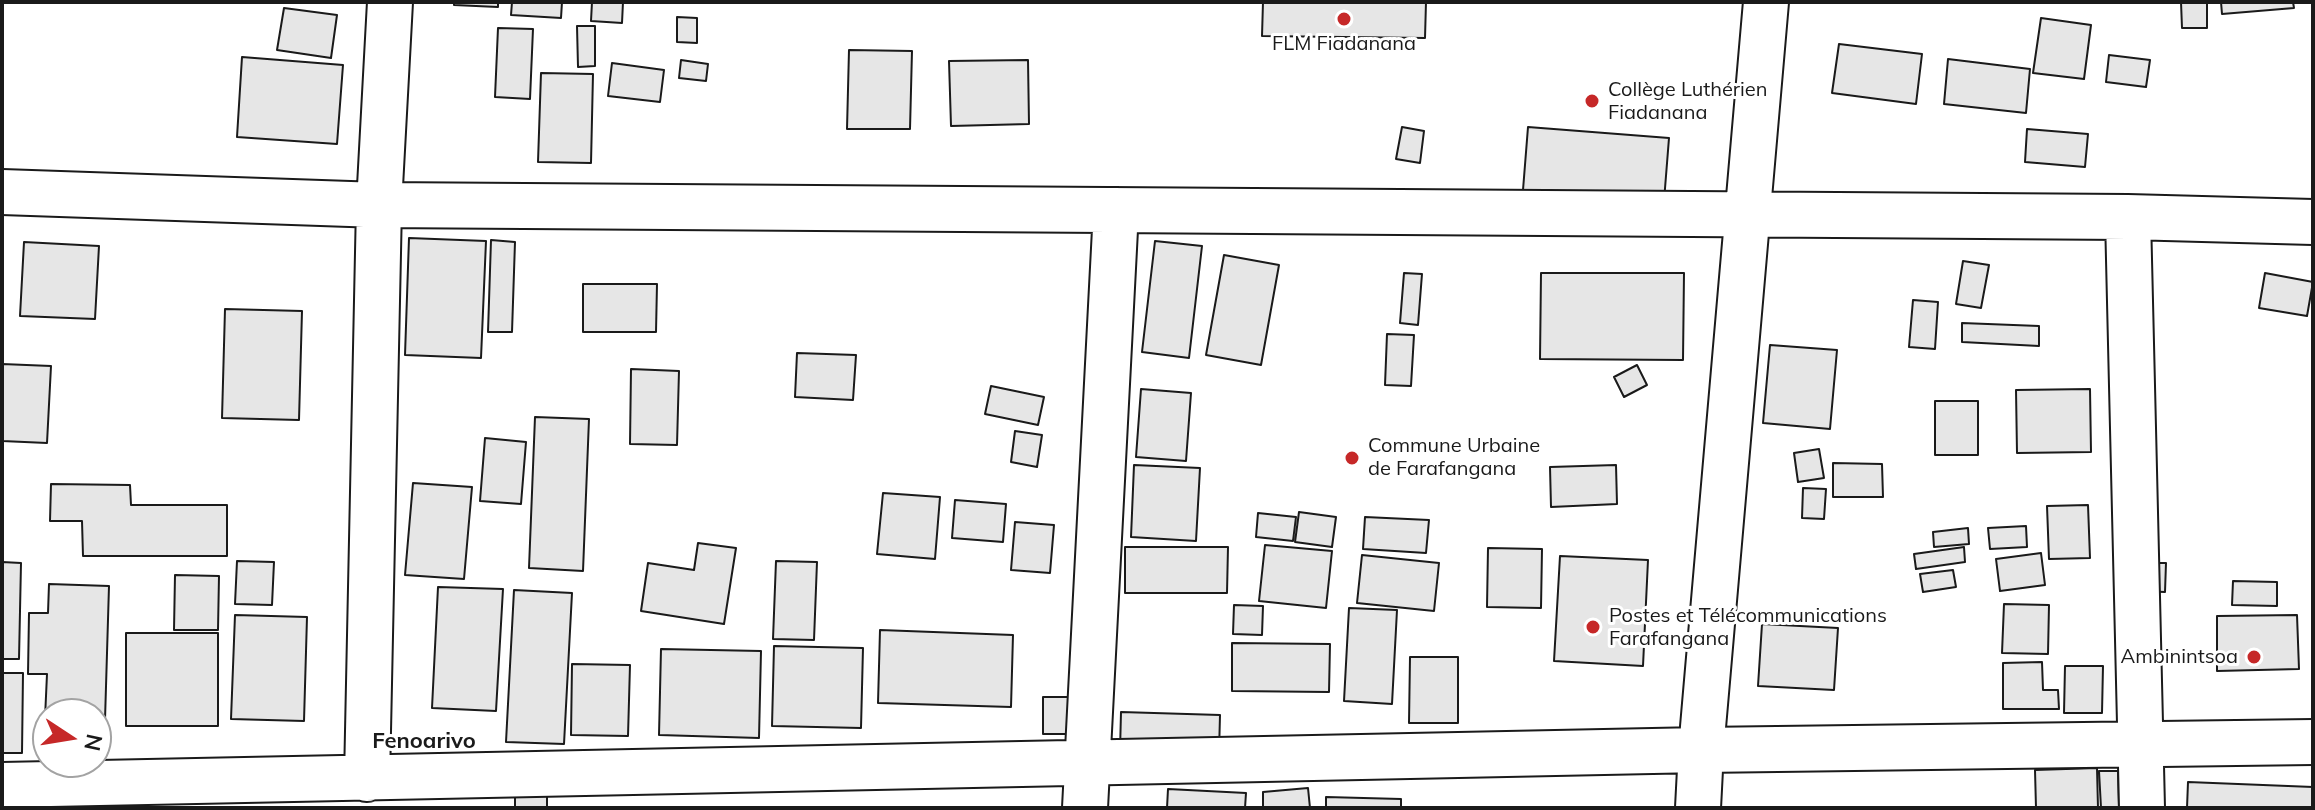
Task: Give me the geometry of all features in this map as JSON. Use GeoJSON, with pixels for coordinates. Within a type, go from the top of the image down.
{"type":"FeatureCollection","features":[{"type":"Feature","properties":{"kind":"street"},"geometry":{"type":"LineString","coordinates":[[367,779],[379,205],[390,2]]}},
{"type":"Feature","properties":{"kind":"street"},"geometry":{"type":"LineString","coordinates":[[1698,808],[1766,2]]}},
{"type":"Feature","properties":{"kind":"street"},"geometry":{"type":"LineString","coordinates":[[2,192],[379,205],[2128,217],[2313,222]]}},
{"type":"Feature","properties":{"kind":"street"},"geometry":{"type":"LineString","coordinates":[[1085,808],[1116,210]]}},
{"type":"Feature","properties":{"kind":"street"},"geometry":{"type":"LineString","coordinates":[[2128,217],[2142,808]]}},
{"type":"Feature","properties":{"kind":"street"},"geometry":{"type":"LineString","coordinates":[[2,785],[1701,750],[2313,742]]}},
{"type":"Feature","properties":{"kind":"building"},"geometry":{"type":"Polygon","coordinates":[[[454,2],[498,2],[498,7],[454,5],[454,2]]]}},
{"type":"Feature","properties":{"kind":"building"},"geometry":{"type":"Polygon","coordinates":[[[512,2],[562,2],[561,18],[511,15],[512,2]]]}},
{"type":"Feature","properties":{"kind":"building"},"geometry":{"type":"Polygon","coordinates":[[[592,2],[623,2],[622,23],[591,21],[592,2]]]}},
{"type":"Feature","properties":{"kind":"building","name":"FLM Fiadanana"},"geometry":{"type":"Polygon","coordinates":[[[1263,2],[1426,2],[1425,38],[1262,36],[1263,2]]]}},
{"type":"Feature","properties":{"kind":"building"},"geometry":{"type":"Polygon","coordinates":[[[2181,2],[2207,2],[2207,28],[2182,28],[2181,2]]]}},
{"type":"Feature","properties":{"kind":"building"},"geometry":{"type":"Polygon","coordinates":[[[2221,2],[2293,2],[2294,8],[2222,14],[2221,2]]]}},
{"type":"Feature","properties":{"kind":"building"},"geometry":{"type":"Polygon","coordinates":[[[284,8],[337,15],[331,58],[277,50],[284,8]]]}},
{"type":"Feature","properties":{"kind":"building"},"geometry":{"type":"Polygon","coordinates":[[[677,17],[697,18],[697,43],[677,42],[677,17]]]}},
{"type":"Feature","properties":{"kind":"building"},"geometry":{"type":"Polygon","coordinates":[[[2041,18],[2091,25],[2084,79],[2033,73],[2041,18]]]}},
{"type":"Feature","properties":{"kind":"building"},"geometry":{"type":"Polygon","coordinates":[[[577,26],[595,26],[595,66],[578,67],[577,26]]]}},
{"type":"Feature","properties":{"kind":"building"},"geometry":{"type":"Polygon","coordinates":[[[498,28],[533,29],[530,99],[495,97],[498,28]]]}},
{"type":"Feature","properties":{"kind":"building"},"geometry":{"type":"Polygon","coordinates":[[[1839,44],[1922,54],[1916,104],[1832,93],[1839,44]]]}},
{"type":"Feature","properties":{"kind":"building"},"geometry":{"type":"Polygon","coordinates":[[[849,50],[912,51],[910,129],[847,129],[849,50]]]}},
{"type":"Feature","properties":{"kind":"building"},"geometry":{"type":"Polygon","coordinates":[[[2109,55],[2150,60],[2146,87],[2106,82],[2109,55]]]}},
{"type":"Feature","properties":{"kind":"building"},"geometry":{"type":"Polygon","coordinates":[[[242,57],[343,65],[337,144],[237,137],[242,57]]]}},
{"type":"Feature","properties":{"kind":"building"},"geometry":{"type":"Polygon","coordinates":[[[1948,59],[2030,69],[2026,113],[1944,104],[1948,59]]]}},
{"type":"Feature","properties":{"kind":"building"},"geometry":{"type":"Polygon","coordinates":[[[681,60],[708,64],[706,81],[679,78],[681,60]]]}},
{"type":"Feature","properties":{"kind":"building"},"geometry":{"type":"Polygon","coordinates":[[[1028,60],[1029,124],[951,126],[949,61],[1028,60]]]}},
{"type":"Feature","properties":{"kind":"building"},"geometry":{"type":"Polygon","coordinates":[[[612,63],[664,70],[660,102],[608,96],[612,63]]]}},
{"type":"Feature","properties":{"kind":"building"},"geometry":{"type":"Polygon","coordinates":[[[541,73],[593,74],[591,163],[538,162],[541,73]]]}},
{"type":"Feature","properties":{"kind":"building"},"geometry":{"type":"Polygon","coordinates":[[[1402,127],[1424,131],[1420,163],[1396,159],[1402,127]]]}},
{"type":"Feature","properties":{"kind":"building"},"geometry":{"type":"Polygon","coordinates":[[[1528,127],[1669,138],[1664,201],[1523,190],[1528,127]]]}},
{"type":"Feature","properties":{"kind":"building"},"geometry":{"type":"Polygon","coordinates":[[[2027,129],[2088,134],[2085,167],[2025,162],[2027,129]]]}},
{"type":"Feature","properties":{"kind":"building"},"geometry":{"type":"Polygon","coordinates":[[[409,238],[486,241],[481,358],[405,355],[409,238]]]}},
{"type":"Feature","properties":{"kind":"building"},"geometry":{"type":"Polygon","coordinates":[[[491,240],[515,242],[512,332],[488,332],[491,240]]]}},
{"type":"Feature","properties":{"kind":"building"},"geometry":{"type":"Polygon","coordinates":[[[1155,241],[1202,246],[1189,358],[1142,352],[1155,241]]]}},
{"type":"Feature","properties":{"kind":"building"},"geometry":{"type":"Polygon","coordinates":[[[24,242],[99,246],[95,319],[20,316],[24,242]]]}},
{"type":"Feature","properties":{"kind":"building"},"geometry":{"type":"Polygon","coordinates":[[[1224,255],[1279,265],[1261,365],[1206,355],[1224,255]]]}},
{"type":"Feature","properties":{"kind":"building"},"geometry":{"type":"Polygon","coordinates":[[[1963,261],[1989,265],[1981,308],[1956,304],[1963,261]]]}},
{"type":"Feature","properties":{"kind":"building"},"geometry":{"type":"Polygon","coordinates":[[[1404,273],[1422,274],[1418,325],[1400,323],[1404,273]]]}},
{"type":"Feature","properties":{"kind":"building"},"geometry":{"type":"Polygon","coordinates":[[[1541,273],[1684,273],[1683,360],[1540,359],[1541,273]]]}},
{"type":"Feature","properties":{"kind":"building"},"geometry":{"type":"Polygon","coordinates":[[[2265,273],[2313,282],[2307,316],[2259,308],[2265,273]]]}},
{"type":"Feature","properties":{"kind":"building"},"geometry":{"type":"Polygon","coordinates":[[[583,284],[657,284],[656,332],[583,332],[583,284]]]}},
{"type":"Feature","properties":{"kind":"building"},"geometry":{"type":"Polygon","coordinates":[[[1913,300],[1938,302],[1935,349],[1909,347],[1913,300]]]}},
{"type":"Feature","properties":{"kind":"building"},"geometry":{"type":"Polygon","coordinates":[[[225,309],[302,311],[299,420],[222,418],[225,309]]]}},
{"type":"Feature","properties":{"kind":"building"},"geometry":{"type":"Polygon","coordinates":[[[1962,323],[2039,326],[2039,346],[1962,342],[1962,323]]]}},
{"type":"Feature","properties":{"kind":"building"},"geometry":{"type":"Polygon","coordinates":[[[1387,334],[1414,335],[1411,386],[1385,385],[1387,334]]]}},
{"type":"Feature","properties":{"kind":"building"},"geometry":{"type":"Polygon","coordinates":[[[1770,345],[1837,350],[1830,429],[1763,423],[1770,345]]]}},
{"type":"Feature","properties":{"kind":"building"},"geometry":{"type":"Polygon","coordinates":[[[797,353],[856,355],[853,400],[795,397],[797,353]]]}},
{"type":"Feature","properties":{"kind":"building"},"geometry":{"type":"Polygon","coordinates":[[[2,364],[51,366],[47,443],[2,441],[2,364]]]}},
{"type":"Feature","properties":{"kind":"building"},"geometry":{"type":"Polygon","coordinates":[[[1637,365],[1647,385],[1624,397],[1614,377],[1637,365]]]}},
{"type":"Feature","properties":{"kind":"building"},"geometry":{"type":"Polygon","coordinates":[[[631,369],[679,371],[677,445],[630,444],[631,369]]]}},
{"type":"Feature","properties":{"kind":"building"},"geometry":{"type":"Polygon","coordinates":[[[991,386],[1044,397],[1038,425],[985,414],[991,386]]]}},
{"type":"Feature","properties":{"kind":"building"},"geometry":{"type":"Polygon","coordinates":[[[1141,389],[1191,393],[1186,461],[1136,457],[1141,389]]]}},
{"type":"Feature","properties":{"kind":"building"},"geometry":{"type":"Polygon","coordinates":[[[2090,389],[2091,452],[2017,453],[2016,390],[2090,389]]]}},
{"type":"Feature","properties":{"kind":"building"},"geometry":{"type":"Polygon","coordinates":[[[1935,401],[1978,401],[1978,455],[1935,455],[1935,401]]]}},
{"type":"Feature","properties":{"kind":"building"},"geometry":{"type":"Polygon","coordinates":[[[535,417],[589,419],[583,571],[529,568],[535,417]]]}},
{"type":"Feature","properties":{"kind":"building"},"geometry":{"type":"Polygon","coordinates":[[[1015,431],[1042,435],[1037,467],[1011,462],[1015,431]]]}},
{"type":"Feature","properties":{"kind":"building"},"geometry":{"type":"Polygon","coordinates":[[[485,438],[526,442],[521,504],[480,501],[485,438]]]}},
{"type":"Feature","properties":{"kind":"building"},"geometry":{"type":"Polygon","coordinates":[[[1819,449],[1824,478],[1798,482],[1794,453],[1819,449]]]}},
{"type":"Feature","properties":{"kind":"building"},"geometry":{"type":"Polygon","coordinates":[[[1833,463],[1882,464],[1883,497],[1833,497],[1833,463]]]}},
{"type":"Feature","properties":{"kind":"building"},"geometry":{"type":"Polygon","coordinates":[[[1134,465],[1200,468],[1196,541],[1131,537],[1134,465]]]}},
{"type":"Feature","properties":{"kind":"building"},"geometry":{"type":"Polygon","coordinates":[[[1616,465],[1617,504],[1551,507],[1550,467],[1616,465]]]}},
{"type":"Feature","properties":{"kind":"building"},"geometry":{"type":"Polygon","coordinates":[[[413,483],[472,487],[464,579],[405,575],[413,483]]]}},
{"type":"Feature","properties":{"kind":"building"},"geometry":{"type":"Polygon","coordinates":[[[51,484],[130,485],[131,505],[227,505],[227,556],[83,556],[82,521],[50,521],[51,484]]]}},
{"type":"Feature","properties":{"kind":"building"},"geometry":{"type":"Polygon","coordinates":[[[1803,488],[1826,489],[1824,519],[1802,518],[1803,488]]]}},
{"type":"Feature","properties":{"kind":"building"},"geometry":{"type":"Polygon","coordinates":[[[883,493],[940,497],[935,559],[877,554],[883,493]]]}},
{"type":"Feature","properties":{"kind":"building"},"geometry":{"type":"Polygon","coordinates":[[[955,500],[1006,504],[1003,542],[952,538],[955,500]]]}},
{"type":"Feature","properties":{"kind":"building"},"geometry":{"type":"Polygon","coordinates":[[[2088,505],[2090,558],[2049,559],[2047,506],[2088,505]]]}},
{"type":"Feature","properties":{"kind":"building"},"geometry":{"type":"Polygon","coordinates":[[[1299,512],[1336,517],[1332,547],[1295,542],[1299,512]]]}},
{"type":"Feature","properties":{"kind":"building"},"geometry":{"type":"Polygon","coordinates":[[[1258,513],[1296,517],[1293,541],[1256,537],[1258,513]]]}},
{"type":"Feature","properties":{"kind":"building"},"geometry":{"type":"Polygon","coordinates":[[[1365,517],[1429,520],[1426,553],[1363,549],[1365,517]]]}},
{"type":"Feature","properties":{"kind":"building"},"geometry":{"type":"Polygon","coordinates":[[[1015,522],[1054,525],[1050,573],[1011,570],[1015,522]]]}},
{"type":"Feature","properties":{"kind":"building"},"geometry":{"type":"Polygon","coordinates":[[[2026,526],[2027,547],[1990,549],[1988,528],[2026,526]]]}},
{"type":"Feature","properties":{"kind":"building"},"geometry":{"type":"Polygon","coordinates":[[[1968,528],[1969,544],[1934,547],[1933,532],[1968,528]]]}},
{"type":"Feature","properties":{"kind":"building"},"geometry":{"type":"Polygon","coordinates":[[[698,543],[736,548],[724,624],[641,611],[648,563],[694,570],[698,543]]]}},
{"type":"Feature","properties":{"kind":"building"},"geometry":{"type":"Polygon","coordinates":[[[1265,545],[1332,551],[1326,608],[1259,601],[1265,545]]]}},
{"type":"Feature","properties":{"kind":"building"},"geometry":{"type":"Polygon","coordinates":[[[1125,547],[1228,547],[1227,593],[1125,593],[1125,547]]]}},
{"type":"Feature","properties":{"kind":"building"},"geometry":{"type":"Polygon","coordinates":[[[1964,547],[1965,562],[1916,569],[1914,554],[1964,547]]]}},
{"type":"Feature","properties":{"kind":"building"},"geometry":{"type":"Polygon","coordinates":[[[1488,548],[1542,549],[1541,608],[1487,607],[1488,548]]]}},
{"type":"Feature","properties":{"kind":"building"},"geometry":{"type":"Polygon","coordinates":[[[2041,553],[2045,585],[2000,591],[1996,559],[2041,553]]]}},
{"type":"Feature","properties":{"kind":"building"},"geometry":{"type":"Polygon","coordinates":[[[1362,555],[1439,563],[1434,611],[1357,603],[1362,555]]]}},
{"type":"Feature","properties":{"kind":"building"},"geometry":{"type":"Polygon","coordinates":[[[1560,556],[1648,560],[1643,666],[1554,661],[1560,556]]]}},
{"type":"Feature","properties":{"kind":"building"},"geometry":{"type":"Polygon","coordinates":[[[237,561],[274,562],[272,605],[235,604],[237,561]]]}},
{"type":"Feature","properties":{"kind":"building"},"geometry":{"type":"Polygon","coordinates":[[[776,561],[817,562],[814,640],[773,639],[776,561]]]}},
{"type":"Feature","properties":{"kind":"building"},"geometry":{"type":"Polygon","coordinates":[[[2,562],[21,563],[19,659],[2,659],[2,562]]]}},
{"type":"Feature","properties":{"kind":"building"},"geometry":{"type":"Polygon","coordinates":[[[2140,563],[2166,563],[2165,592],[2139,591],[2140,563]]]}},
{"type":"Feature","properties":{"kind":"building"},"geometry":{"type":"Polygon","coordinates":[[[1953,570],[1956,587],[1923,592],[1920,574],[1953,570]]]}},
{"type":"Feature","properties":{"kind":"building"},"geometry":{"type":"Polygon","coordinates":[[[175,575],[219,576],[218,630],[174,630],[175,575]]]}},
{"type":"Feature","properties":{"kind":"building"},"geometry":{"type":"Polygon","coordinates":[[[2233,581],[2277,582],[2277,606],[2232,605],[2233,581]]]}},
{"type":"Feature","properties":{"kind":"building"},"geometry":{"type":"Polygon","coordinates":[[[49,584],[109,586],[106,698],[46,698],[47,674],[28,674],[29,613],[48,613],[49,584]]]}},
{"type":"Feature","properties":{"kind":"building"},"geometry":{"type":"Polygon","coordinates":[[[438,587],[503,589],[496,711],[432,708],[438,587]]]}},
{"type":"Feature","properties":{"kind":"building"},"geometry":{"type":"Polygon","coordinates":[[[514,590],[572,593],[564,744],[506,742],[514,590]]]}},
{"type":"Feature","properties":{"kind":"building"},"geometry":{"type":"Polygon","coordinates":[[[2004,604],[2049,605],[2048,654],[2002,653],[2004,604]]]}},
{"type":"Feature","properties":{"kind":"building"},"geometry":{"type":"Polygon","coordinates":[[[1234,605],[1263,606],[1262,635],[1233,634],[1234,605]]]}},
{"type":"Feature","properties":{"kind":"building"},"geometry":{"type":"Polygon","coordinates":[[[1349,608],[1397,610],[1392,704],[1344,701],[1349,608]]]}},
{"type":"Feature","properties":{"kind":"building"},"geometry":{"type":"Polygon","coordinates":[[[235,615],[307,617],[304,721],[231,719],[235,615]]]}},
{"type":"Feature","properties":{"kind":"building"},"geometry":{"type":"Polygon","coordinates":[[[2297,615],[2299,669],[2217,671],[2217,616],[2297,615]]]}},
{"type":"Feature","properties":{"kind":"building"},"geometry":{"type":"Polygon","coordinates":[[[1762,624],[1838,628],[1834,690],[1758,686],[1762,624]]]}},
{"type":"Feature","properties":{"kind":"building"},"geometry":{"type":"Polygon","coordinates":[[[880,630],[1013,635],[1011,707],[878,703],[880,630]]]}},
{"type":"Feature","properties":{"kind":"building"},"geometry":{"type":"Polygon","coordinates":[[[126,633],[218,633],[218,726],[126,726],[126,633]]]}},
{"type":"Feature","properties":{"kind":"building"},"geometry":{"type":"Polygon","coordinates":[[[1232,643],[1330,644],[1329,692],[1232,691],[1232,643]]]}},
{"type":"Feature","properties":{"kind":"building"},"geometry":{"type":"Polygon","coordinates":[[[774,646],[863,648],[861,728],[772,726],[774,646]]]}},
{"type":"Feature","properties":{"kind":"building"},"geometry":{"type":"Polygon","coordinates":[[[661,649],[761,651],[759,738],[659,735],[661,649]]]}},
{"type":"Feature","properties":{"kind":"building"},"geometry":{"type":"Polygon","coordinates":[[[1410,657],[1458,657],[1458,723],[1409,723],[1410,657]]]}},
{"type":"Feature","properties":{"kind":"building"},"geometry":{"type":"Polygon","coordinates":[[[2042,662],[2043,690],[2058,690],[2059,709],[2003,709],[2003,663],[2042,662]]]}},
{"type":"Feature","properties":{"kind":"building"},"geometry":{"type":"Polygon","coordinates":[[[572,664],[630,665],[628,736],[571,735],[572,664]]]}},
{"type":"Feature","properties":{"kind":"building"},"geometry":{"type":"Polygon","coordinates":[[[2065,666],[2103,666],[2102,713],[2064,713],[2065,666]]]}},
{"type":"Feature","properties":{"kind":"building"},"geometry":{"type":"Polygon","coordinates":[[[2,673],[23,673],[22,753],[2,753],[2,673]]]}},
{"type":"Feature","properties":{"kind":"building"},"geometry":{"type":"Polygon","coordinates":[[[1043,697],[1077,697],[1077,734],[1043,734],[1043,697]]]}},
{"type":"Feature","properties":{"kind":"building"},"geometry":{"type":"Polygon","coordinates":[[[1121,712],[1220,715],[1219,753],[1120,751],[1121,712]]]}},
{"type":"Feature","properties":{"kind":"building"},"geometry":{"type":"Polygon","coordinates":[[[2097,768],[2098,808],[2036,808],[2035,770],[2097,768]]]}},
{"type":"Feature","properties":{"kind":"building"},"geometry":{"type":"Polygon","coordinates":[[[2099,771],[2118,771],[2119,808],[2101,808],[2099,771]]]}},
{"type":"Feature","properties":{"kind":"building"},"geometry":{"type":"Polygon","coordinates":[[[2188,782],[2313,787],[2313,808],[2187,808],[2188,782]]]}},
{"type":"Feature","properties":{"kind":"building"},"geometry":{"type":"Polygon","coordinates":[[[1308,788],[1310,808],[1263,808],[1263,792],[1308,788]]]}},
{"type":"Feature","properties":{"kind":"building"},"geometry":{"type":"Polygon","coordinates":[[[1168,789],[1246,793],[1245,808],[1167,808],[1168,789]]]}},
{"type":"Feature","properties":{"kind":"building"},"geometry":{"type":"Polygon","coordinates":[[[515,790],[547,790],[547,808],[515,808],[515,790]]]}},
{"type":"Feature","properties":{"kind":"building"},"geometry":{"type":"Polygon","coordinates":[[[1326,797],[1401,799],[1401,808],[1326,808],[1326,797]]]}},
{"type":"Feature","properties":{"kind":"place","name":"FLM Fiadanana"},"geometry":{"type":"Point","coordinates":[1344,19]}},
{"type":"Feature","properties":{"kind":"place","name":"Collège Luthérien Fiadanana"},"geometry":{"type":"Point","coordinates":[1592,101]}},
{"type":"Feature","properties":{"kind":"place","name":"Commune Urbaine de Farafangana"},"geometry":{"type":"Point","coordinates":[1352,458]}},
{"type":"Feature","properties":{"kind":"place","name":"Postes et Télécommunications Farafangana"},"geometry":{"type":"Point","coordinates":[1593,627]}},
{"type":"Feature","properties":{"kind":"place","name":"Ambinintsoa"},"geometry":{"type":"Point","coordinates":[2254,657]}},
{"type":"Feature","properties":{"kind":"district","name":"Fenoarivo"},"geometry":{"type":"Point","coordinates":[424,741]}}]}
